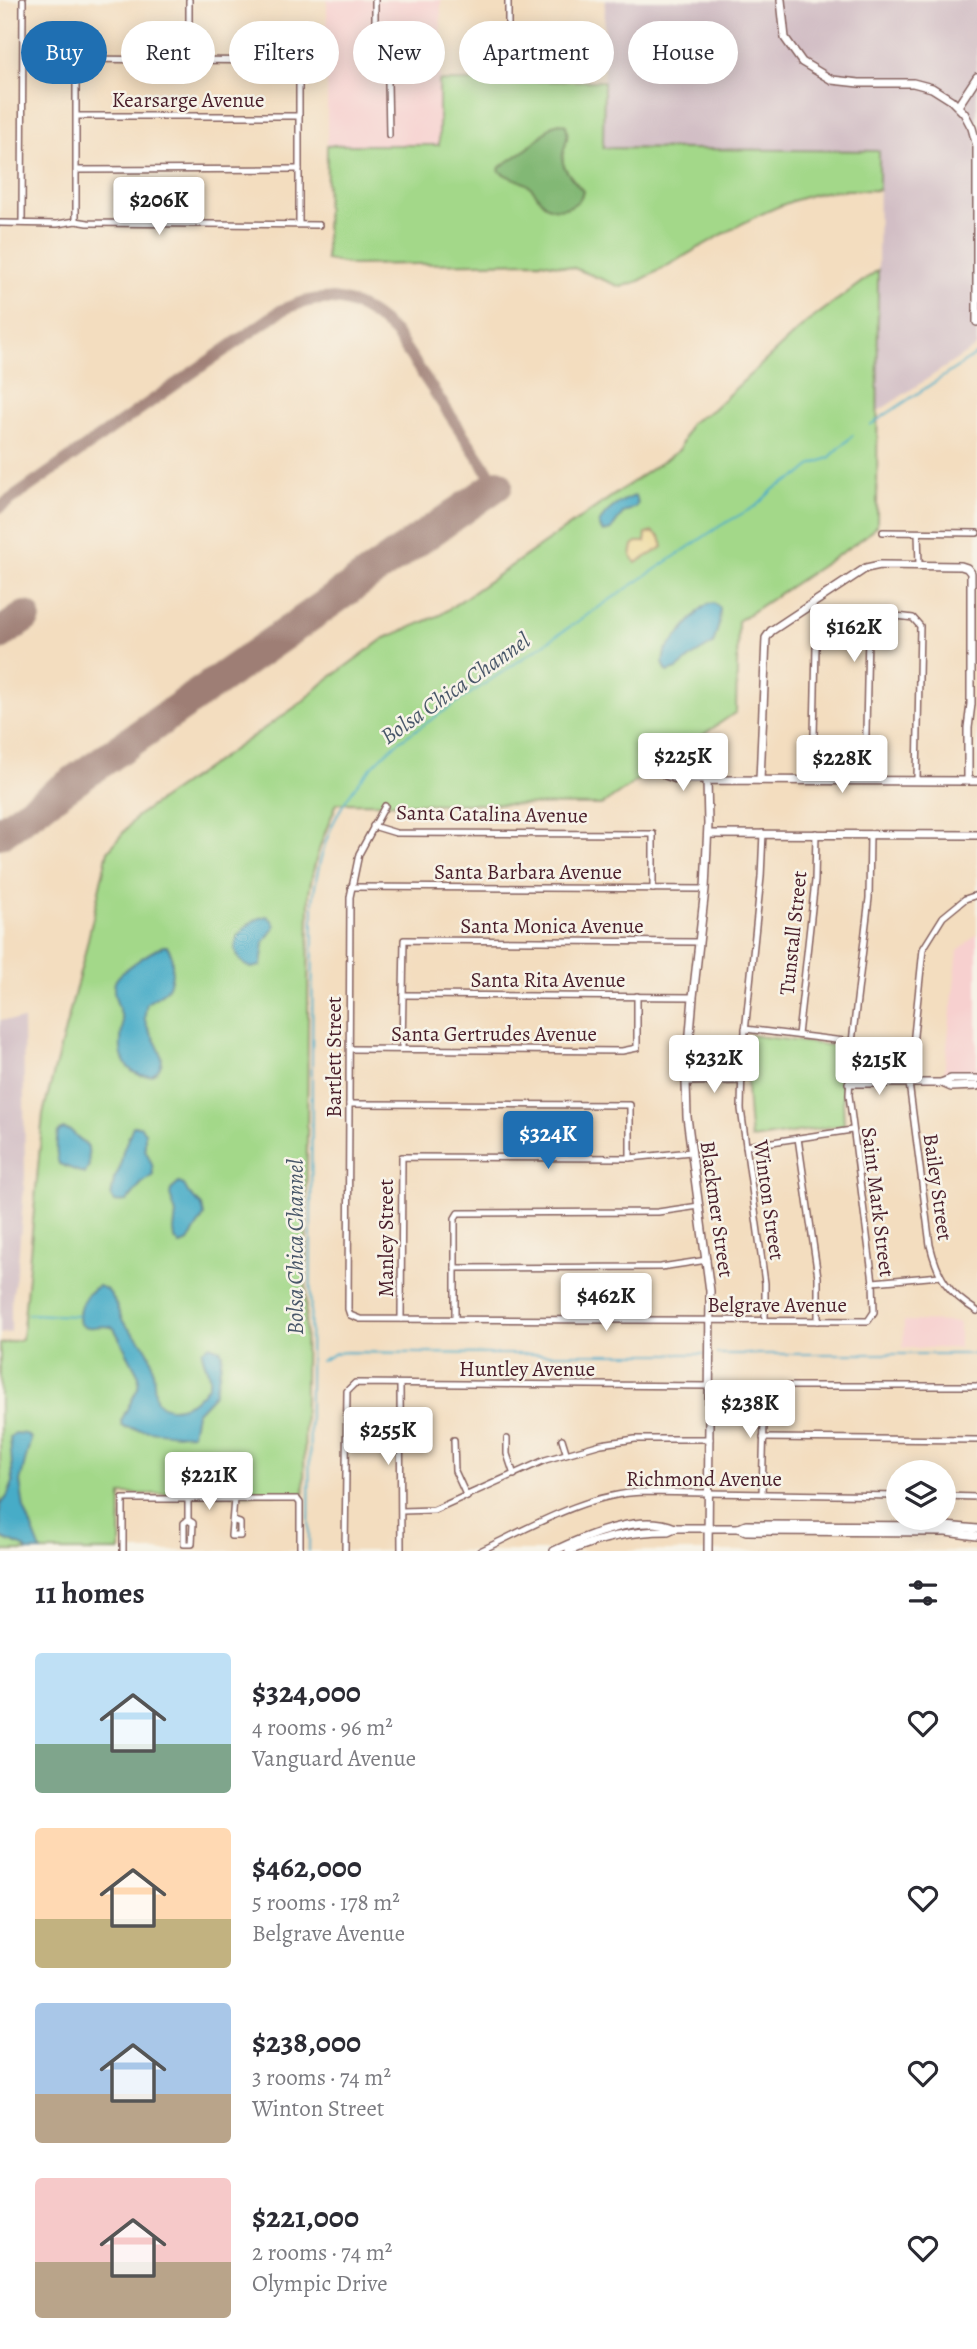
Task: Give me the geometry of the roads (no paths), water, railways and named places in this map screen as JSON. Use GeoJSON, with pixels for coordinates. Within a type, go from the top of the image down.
{"type":"FeatureCollection","features":[{"type":"Feature","properties":{"kind":"street"},"geometry":{"type":"LineString","coordinates":[[22,223],[23,0]]}},
{"type":"Feature","properties":{"kind":"street"},"geometry":{"type":"LineString","coordinates":[[189,0],[189,21]]}},
{"type":"Feature","properties":{"kind":"street"},"geometry":{"type":"LineString","coordinates":[[374,0],[374,54],[388,82],[388,135]]}},
{"type":"Feature","properties":{"kind":"street"},"geometry":{"type":"LineString","coordinates":[[508,0],[508,21]]}},
{"type":"Feature","properties":{"kind":"street"},"geometry":{"type":"LineString","coordinates":[[781,0],[785,38],[802,62],[821,75],[846,82],[925,85],[958,106],[972,128],[976,146],[977,322]]}},
{"type":"Feature","properties":{"kind":"street"},"geometry":{"type":"LineString","coordinates":[[76,221],[76,59],[121,59]]}},
{"type":"Feature","properties":{"kind":"street"},"geometry":{"type":"LineString","coordinates":[[215,60],[299,61],[299,224]]}},
{"type":"Feature","properties":{"kind":"street"},"geometry":{"type":"LineString","coordinates":[[958,106],[977,77]]}},
{"type":"Feature","properties":{"kind":"street","name":"Kearsarge Avenue"},"geometry":{"type":"LineString","coordinates":[[77,116],[299,116]]}},
{"type":"Feature","properties":{"kind":"street"},"geometry":{"type":"LineString","coordinates":[[77,170],[299,169]]}},
{"type":"Feature","properties":{"kind":"street"},"geometry":{"type":"LineString","coordinates":[[0,223],[57,224],[76,221],[319,225]]}},
{"type":"Feature","properties":{"kind":"street"},"geometry":{"type":"LineString","coordinates":[[883,532],[977,533]]}},
{"type":"Feature","properties":{"kind":"street"},"geometry":{"type":"LineString","coordinates":[[919,533],[919,565]]}},
{"type":"Feature","properties":{"kind":"street"},"geometry":{"type":"LineString","coordinates":[[664,776],[676,780],[973,781],[968,727],[971,692],[970,570],[961,565],[880,565],[866,568],[771,631],[765,638],[760,780]]}},
{"type":"Feature","properties":{"kind":"street"},"geometry":{"type":"LineString","coordinates":[[865,780],[867,633],[873,623],[882,617],[909,617],[916,620],[919,626],[917,780]]}},
{"type":"Feature","properties":{"kind":"street"},"geometry":{"type":"LineString","coordinates":[[813,780],[816,647]]}},
{"type":"Feature","properties":{"kind":"street","name":"Blackmer Street"},"geometry":{"type":"LineString","coordinates":[[705,747],[708,759],[705,889],[686,1082],[691,1152],[707,1260],[710,1321],[708,1551]]}},
{"type":"Feature","properties":{"kind":"street","name":"Bartlett Street"},"geometry":{"type":"LineString","coordinates":[[350,1315],[351,887],[359,854],[385,806]]}},
{"type":"Feature","properties":{"kind":"street","name":"Santa Catalina Avenue"},"geometry":{"type":"LineString","coordinates":[[373,826],[396,833],[653,834],[653,889]]}},
{"type":"Feature","properties":{"kind":"street","name":"Winton Street"},"geometry":{"type":"LineString","coordinates":[[763,833],[745,1029],[741,1108],[765,1283],[765,1320]]}},
{"type":"Feature","properties":{"kind":"street","name":"Tunstall Street"},"geometry":{"type":"LineString","coordinates":[[798,1035],[815,881],[817,833]]}},
{"type":"Feature","properties":{"kind":"street"},"geometry":{"type":"LineString","coordinates":[[708,834],[977,835]]}},
{"type":"Feature","properties":{"kind":"street","name":"Saint Mark Street"},"geometry":{"type":"LineString","coordinates":[[868,1321],[874,1312],[873,1282],[852,1130],[849,1083],[869,898],[870,834]]}},
{"type":"Feature","properties":{"kind":"street","name":"Santa Barbara Avenue"},"geometry":{"type":"LineString","coordinates":[[351,887],[705,889]]}},
{"type":"Feature","properties":{"kind":"street","name":"Bailey Street"},"geometry":{"type":"LineString","coordinates":[[977,895],[965,899],[943,917],[923,949],[909,1059],[909,1083],[930,1245],[940,1276],[948,1290],[977,1311]]}},
{"type":"Feature","properties":{"kind":"street","name":"Santa Monica Avenue"},"geometry":{"type":"LineString","coordinates":[[403,995],[404,940],[699,942]]}},
{"type":"Feature","properties":{"kind":"street"},"geometry":{"type":"LineString","coordinates":[[402,1049],[403,995]]}},
{"type":"Feature","properties":{"kind":"street","name":"Santa Rita Avenue"},"geometry":{"type":"LineString","coordinates":[[403,995],[693,997]]}},
{"type":"Feature","properties":{"kind":"street","name":"Santa Gertrudes Avenue"},"geometry":{"type":"LineString","coordinates":[[350,1049],[622,1051],[637,1048],[637,996]]}},
{"type":"Feature","properties":{"kind":"street"},"geometry":{"type":"LineString","coordinates":[[745,1029],[852,1042]]}},
{"type":"Feature","properties":{"kind":"street"},"geometry":{"type":"LineString","coordinates":[[849,1083],[942,1083],[951,1079],[977,1079]]}},
{"type":"Feature","properties":{"kind":"street"},"geometry":{"type":"LineString","coordinates":[[686,1082],[741,1082]]}},
{"type":"Feature","properties":{"kind":"street"},"geometry":{"type":"LineString","coordinates":[[942,1083],[951,1087],[977,1086]]}},
{"type":"Feature","properties":{"kind":"street"},"geometry":{"type":"LineString","coordinates":[[349,1104],[630,1105],[630,1158],[691,1152]]}},
{"type":"Feature","properties":{"kind":"street"},"geometry":{"type":"LineString","coordinates":[[746,1146],[852,1130]]}},
{"type":"Feature","properties":{"kind":"street"},"geometry":{"type":"LineString","coordinates":[[798,1138],[818,1277],[818,1321]]}},
{"type":"Feature","properties":{"kind":"street","name":"Manley Street"},"geometry":{"type":"LineString","coordinates":[[401,1319],[402,1157],[630,1158]]}},
{"type":"Feature","properties":{"kind":"street"},"geometry":{"type":"LineString","coordinates":[[455,1319],[455,1218],[458,1213],[658,1212],[699,1206]]}},
{"type":"Feature","properties":{"kind":"street"},"geometry":{"type":"LineString","coordinates":[[455,1268],[661,1267],[707,1260]]}},
{"type":"Feature","properties":{"kind":"street"},"geometry":{"type":"LineString","coordinates":[[873,1282],[940,1276]]}},
{"type":"Feature","properties":{"kind":"street","name":"Belgrave Avenue"},"geometry":{"type":"LineString","coordinates":[[350,1315],[360,1319],[868,1321]]}},
{"type":"Feature","properties":{"kind":"street","name":"Huntley Avenue"},"geometry":{"type":"LineString","coordinates":[[345,1551],[347,1391],[355,1383],[709,1385]]}},
{"type":"Feature","properties":{"kind":"street"},"geometry":{"type":"LineString","coordinates":[[400,1384],[401,1551]]}},
{"type":"Feature","properties":{"kind":"street"},"geometry":{"type":"LineString","coordinates":[[762,1494],[765,1386],[977,1386]]}},
{"type":"Feature","properties":{"kind":"street"},"geometry":{"type":"LineString","coordinates":[[763,1438],[977,1440]]}},
{"type":"Feature","properties":{"kind":"street"},"geometry":{"type":"LineString","coordinates":[[507,1439],[507,1454],[514,1475]]}},
{"type":"Feature","properties":{"kind":"street"},"geometry":{"type":"LineString","coordinates":[[562,1439],[566,1452]]}},
{"type":"Feature","properties":{"kind":"street"},"geometry":{"type":"LineString","coordinates":[[402,1511],[434,1510],[566,1452],[635,1439],[710,1439]]}},
{"type":"Feature","properties":{"kind":"street"},"geometry":{"type":"LineString","coordinates":[[454,1440],[455,1471],[467,1497]]}},
{"type":"Feature","properties":{"kind":"street","name":"Richmond Avenue"},"geometry":{"type":"LineString","coordinates":[[480,1551],[571,1508],[615,1495],[643,1492],[886,1496]]}},
{"type":"Feature","properties":{"kind":"street"},"geometry":{"type":"LineString","coordinates":[[956,1496],[977,1497]]}},
{"type":"Feature","properties":{"kind":"street"},"geometry":{"type":"LineString","coordinates":[[124,1551],[124,1499],[299,1500],[300,1551]]}},
{"type":"Feature","properties":{"kind":"street"},"geometry":{"type":"LineString","coordinates":[[188,1499],[188,1520]]}},
{"type":"Feature","properties":{"kind":"street"},"geometry":{"type":"LineString","coordinates":[[234,1499],[234,1521]]}},
{"type":"Feature","properties":{"kind":"street"},"geometry":{"type":"LineString","coordinates":[[554,1551],[582,1538],[620,1528],[651,1524],[675,1528],[839,1525],[977,1529]]}},
{"type":"Feature","properties":{"kind":"street"},"geometry":{"type":"LineString","coordinates":[[569,1551],[621,1534],[668,1531],[675,1528]]}},
{"type":"Feature","properties":{"kind":"street"},"geometry":{"type":"LineString","coordinates":[[739,1528],[746,1531],[946,1532],[977,1536]]}},
{"type":"Feature","properties":{"kind":"water"},"geometry":{"type":"Polygon","coordinates":[[[635,496],[638,502],[636,507],[623,513],[611,530],[603,532],[599,525],[604,515],[619,503],[635,496]]]}},
{"type":"Feature","properties":{"kind":"water"},"geometry":{"type":"Polygon","coordinates":[[[714,603],[720,608],[713,644],[677,669],[667,672],[663,663],[665,651],[700,610],[714,603]]]}},
{"type":"Feature","properties":{"kind":"water"},"geometry":{"type":"Polygon","coordinates":[[[267,916],[275,926],[264,942],[261,966],[251,968],[241,961],[235,946],[249,924],[267,916]]]}},
{"type":"Feature","properties":{"kind":"water"},"geometry":{"type":"Polygon","coordinates":[[[167,946],[171,955],[171,981],[166,990],[147,1003],[145,1016],[162,1063],[152,1075],[145,1076],[132,1071],[124,1062],[121,1048],[122,1019],[114,987],[123,972],[167,946]]]}},
{"type":"Feature","properties":{"kind":"water"},"geometry":{"type":"Polygon","coordinates":[[[133,1126],[140,1126],[145,1132],[145,1149],[152,1164],[153,1175],[141,1184],[127,1201],[115,1202],[111,1197],[114,1179],[133,1126]]]}},
{"type":"Feature","properties":{"kind":"water"},"geometry":{"type":"Polygon","coordinates":[[[63,1129],[71,1131],[88,1147],[89,1165],[85,1174],[59,1164],[57,1140],[58,1132],[63,1129]]]}},
{"type":"Feature","properties":{"kind":"water"},"geometry":{"type":"Polygon","coordinates":[[[179,1183],[184,1185],[202,1206],[204,1216],[187,1243],[180,1245],[175,1239],[176,1214],[170,1195],[171,1190],[179,1183]]]}},
{"type":"Feature","properties":{"kind":"water"},"geometry":{"type":"Polygon","coordinates":[[[98,1286],[109,1292],[125,1324],[147,1348],[152,1363],[156,1399],[163,1406],[179,1407],[202,1394],[209,1378],[202,1350],[210,1345],[220,1349],[222,1353],[214,1394],[196,1413],[192,1434],[122,1426],[121,1421],[138,1388],[139,1376],[114,1328],[80,1324],[79,1313],[83,1302],[98,1286]]]}},
{"type":"Feature","properties":{"kind":"water"},"geometry":{"type":"Polygon","coordinates":[[[15,1433],[26,1434],[31,1438],[20,1482],[24,1508],[41,1551],[27,1551],[24,1547],[0,1537],[0,1505],[7,1497],[13,1482],[10,1437],[15,1433]]]}},
{"type":"Feature","properties":{"kind":"waterway","name":"Bolsa Chica Channel"},"geometry":{"type":"LineString","coordinates":[[870,425],[977,354]]}},
{"type":"Feature","properties":{"kind":"waterway","name":"Bolsa Chica Channel"},"geometry":{"type":"LineString","coordinates":[[309,1551],[313,901],[329,832],[363,776],[398,742],[720,526],[756,506],[775,488],[800,475],[813,464],[829,458],[853,435]]}},
{"type":"Feature","properties":{"kind":"waterway"},"geometry":{"type":"LineString","coordinates":[[28,1314],[78,1316]]}},
{"type":"Feature","properties":{"kind":"waterway"},"geometry":{"type":"LineString","coordinates":[[321,1361],[336,1353],[347,1352],[704,1354]]}},
{"type":"Feature","properties":{"kind":"waterway"},"geometry":{"type":"LineString","coordinates":[[717,1354],[977,1354]]}}]}
